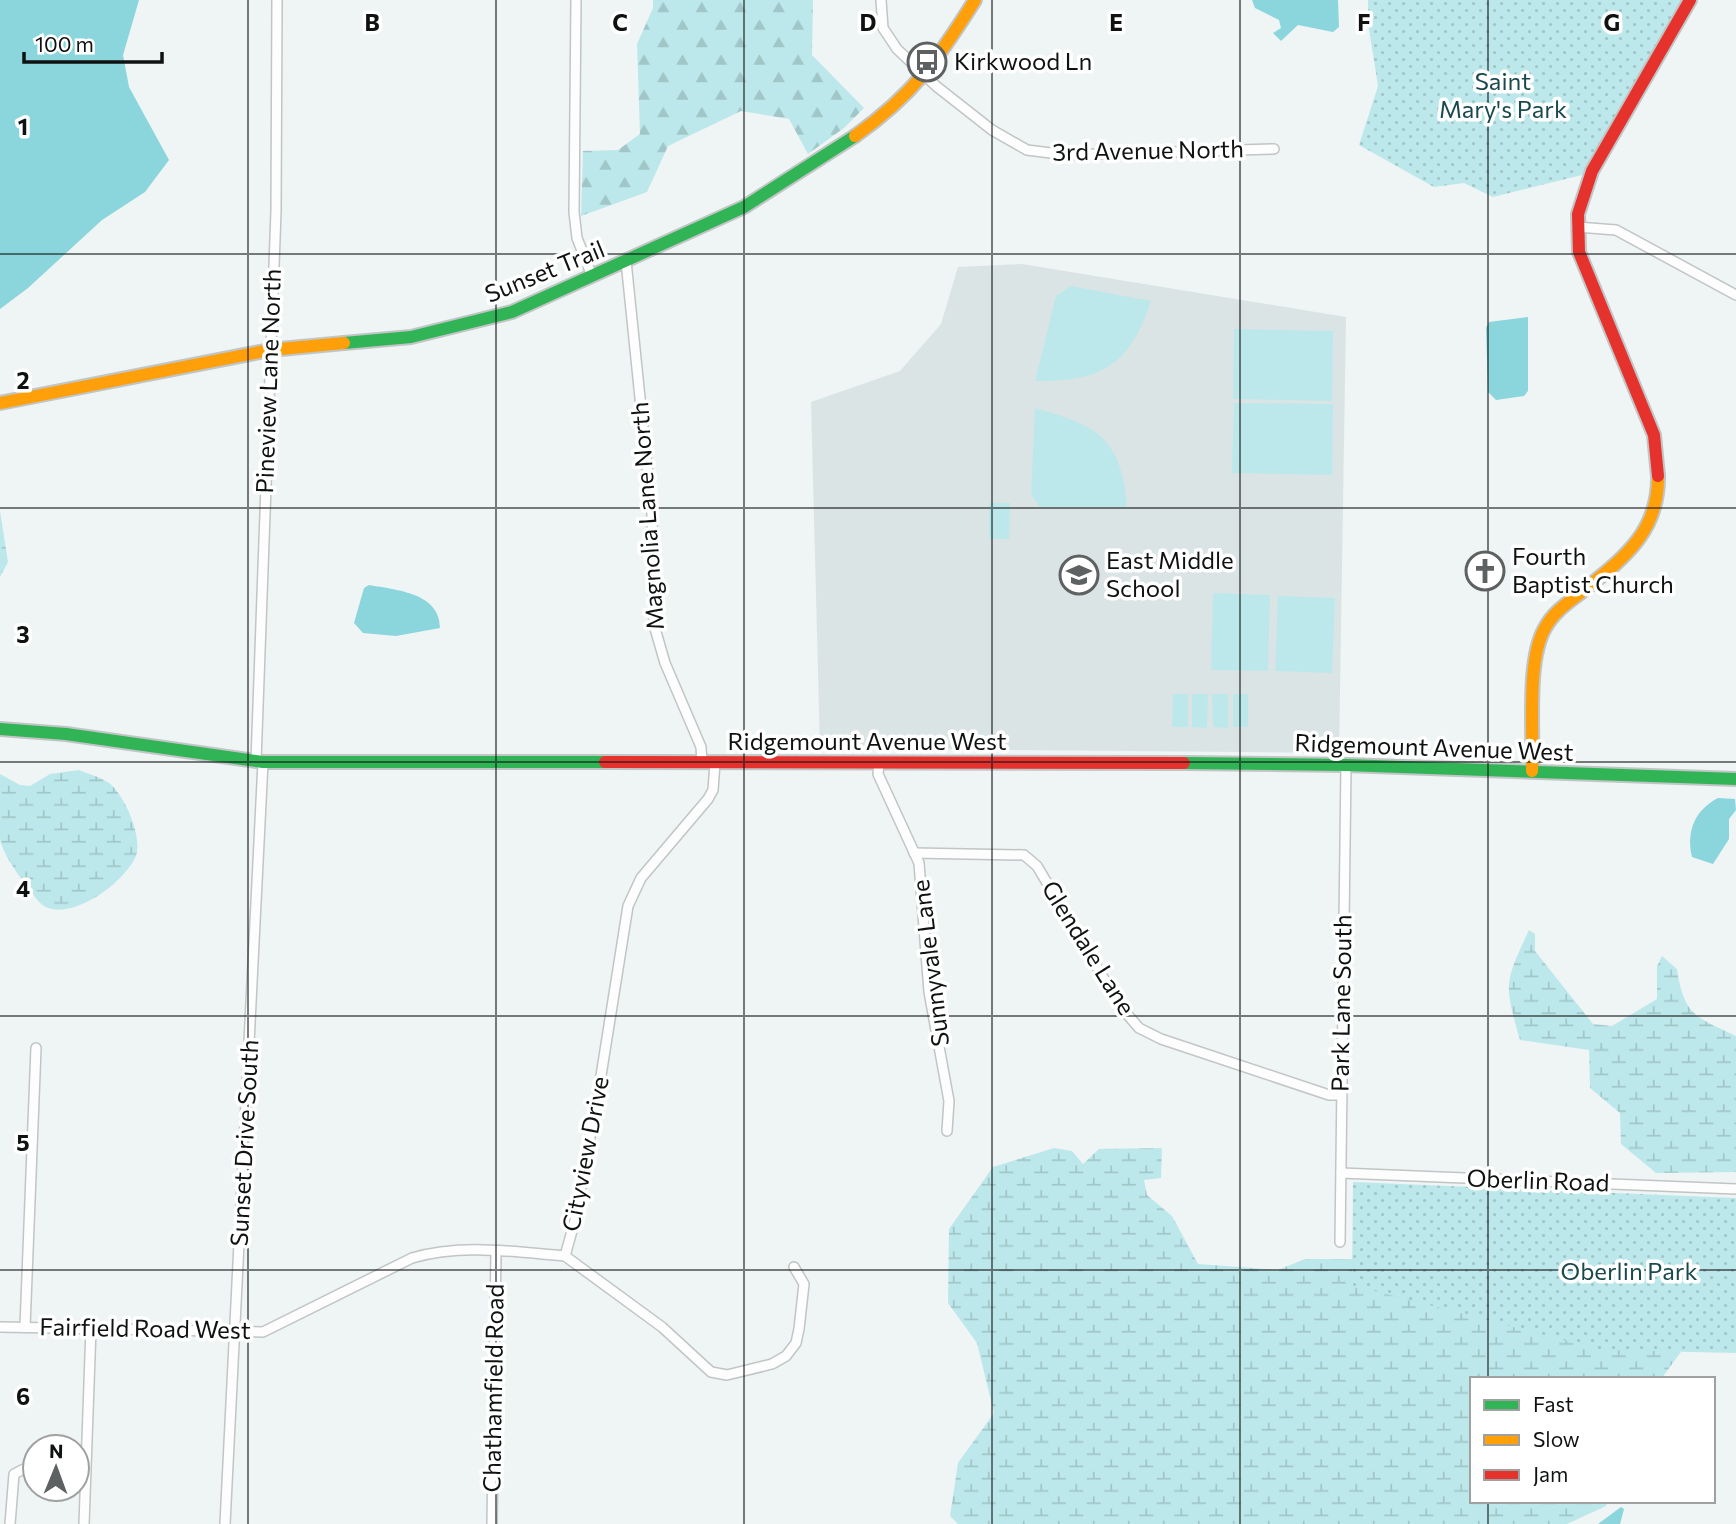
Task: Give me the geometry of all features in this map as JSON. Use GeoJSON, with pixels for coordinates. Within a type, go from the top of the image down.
{"type":"FeatureCollection","features":[{"type":"Feature","properties":{"kind":"street","name":"Pineview Lane North"},"geometry":{"type":"LineString","coordinates":[[260,762],[276,211],[277,0]]}},
{"type":"Feature","properties":{"kind":"street"},"geometry":{"type":"LineString","coordinates":[[576,0],[574,212],[577,238],[592,276]]}},
{"type":"Feature","properties":{"kind":"street","name":"3rd Avenue North"},"geometry":{"type":"LineString","coordinates":[[881,0],[881,15],[888,39],[955,101],[1008,142],[1047,154],[1274,149]]}},
{"type":"Feature","properties":{"kind":"street","name":"Sunset Trail"},"geometry":{"type":"LineString","coordinates":[[0,403],[270,349],[411,337],[512,312],[763,197],[884,116],[925,75],[975,0]]}},
{"type":"Feature","properties":{"kind":"street"},"geometry":{"type":"LineString","coordinates":[[1532,771],[1537,655],[1543,631],[1557,612],[1645,536],[1659,503],[1658,459],[1654,435],[1584,271],[1577,227],[1583,195],[1592,171],[1690,0]]}},
{"type":"Feature","properties":{"kind":"street"},"geometry":{"type":"LineString","coordinates":[[1577,227],[1616,230],[1736,295]]}},
{"type":"Feature","properties":{"kind":"street","name":"Magnolia Lane North"},"geometry":{"type":"LineString","coordinates":[[626,261],[652,514],[654,625],[661,653],[708,763]]}},
{"type":"Feature","properties":{"kind":"street","name":"Ridgemount Avenue West"},"geometry":{"type":"LineString","coordinates":[[0,729],[68,732],[215,758],[260,762],[1346,765],[1736,779]]}},
{"type":"Feature","properties":{"kind":"street","name":"Sunset Drive South"},"geometry":{"type":"LineString","coordinates":[[225,1524],[236,1331],[260,762]]}},
{"type":"Feature","properties":{"kind":"street","name":"Sunnyvale Lane"},"geometry":{"type":"LineString","coordinates":[[879,762],[878,774],[914,853],[921,876],[935,1035],[949,1101],[947,1131]]}},
{"type":"Feature","properties":{"kind":"street","name":"Cityview Drive"},"geometry":{"type":"LineString","coordinates":[[708,763],[713,790],[708,799],[640,878],[628,906],[600,1082],[575,1220],[565,1256],[662,1327],[711,1372],[727,1375],[772,1364],[786,1356],[796,1343],[804,1284],[794,1267]]}},
{"type":"Feature","properties":{"kind":"street","name":"Park Lane South"},"geometry":{"type":"LineString","coordinates":[[1340,1242],[1346,765]]}},
{"type":"Feature","properties":{"kind":"street","name":"Glendale Lane"},"geometry":{"type":"LineString","coordinates":[[914,853],[1024,855],[1037,866],[1120,1006],[1139,1028],[1212,1057],[1329,1095],[1340,1095]]}},
{"type":"Feature","properties":{"kind":"street"},"geometry":{"type":"LineString","coordinates":[[25,1327],[36,1048]]}},
{"type":"Feature","properties":{"kind":"street","name":"Oberlin Road"},"geometry":{"type":"LineString","coordinates":[[1341,1173],[1736,1189]]}},
{"type":"Feature","properties":{"kind":"street","name":"Fairfield Road West"},"geometry":{"type":"LineString","coordinates":[[0,1327],[263,1332],[412,1258],[444,1250],[565,1256]]}},
{"type":"Feature","properties":{"kind":"street","name":"Chathamfield Road"},"geometry":{"type":"LineString","coordinates":[[492,1524],[496,1252]]}},
{"type":"Feature","properties":{"kind":"street"},"geometry":{"type":"LineString","coordinates":[[84,1433],[91,1328]]}},
{"type":"Feature","properties":{"kind":"street"},"geometry":{"type":"LineString","coordinates":[[10,1524],[14,1474],[21,1470]]}},
{"type":"Feature","properties":{"kind":"street"},"geometry":{"type":"LineString","coordinates":[[83,1503],[84,1524]]}},
{"type":"Feature","properties":{"kind":"shaded area","name":"East Middle School"},"geometry":{"type":"Polygon","coordinates":[[[1022,264],[1346,317],[1339,753],[820,748],[811,402],[900,371],[941,324],[958,267],[1022,264]]]}},
{"type":"Feature","properties":{"kind":"green space"},"geometry":{"type":"Polygon","coordinates":[[[653,0],[813,0],[812,55],[864,108],[844,128],[808,154],[789,119],[741,111],[668,146],[647,192],[581,216],[583,151],[618,150],[640,134],[637,44],[653,8],[653,0]]]}},
{"type":"Feature","properties":{"kind":"green space","name":"Saint Mary's Park"},"geometry":{"type":"Polygon","coordinates":[[[1368,0],[1682,0],[1582,175],[1493,197],[1464,183],[1434,187],[1359,145],[1378,86],[1368,23],[1368,0]]]}},
{"type":"Feature","properties":{"kind":"green space"},"geometry":{"type":"Polygon","coordinates":[[[1071,286],[1151,301],[1133,341],[1110,365],[1078,378],[1035,381],[1056,296],[1071,286]]]}},
{"type":"Feature","properties":{"kind":"green space"},"geometry":{"type":"Polygon","coordinates":[[[1234,329],[1333,331],[1332,401],[1233,399],[1234,329]]]}},
{"type":"Feature","properties":{"kind":"green space"},"geometry":{"type":"Polygon","coordinates":[[[1234,403],[1333,404],[1332,475],[1232,473],[1234,403]]]}},
{"type":"Feature","properties":{"kind":"green space"},"geometry":{"type":"Polygon","coordinates":[[[1035,408],[1076,421],[1103,438],[1119,465],[1127,507],[1040,507],[1031,494],[1035,408]]]}},
{"type":"Feature","properties":{"kind":"green space"},"geometry":{"type":"Polygon","coordinates":[[[989,503],[1010,503],[1009,539],[989,539],[989,503]]]}},
{"type":"Feature","properties":{"kind":"green space"},"geometry":{"type":"Polygon","coordinates":[[[0,511],[8,562],[0,577],[0,511]]]}},
{"type":"Feature","properties":{"kind":"green space"},"geometry":{"type":"Polygon","coordinates":[[[1213,593],[1270,595],[1268,671],[1211,670],[1213,593]]]}},
{"type":"Feature","properties":{"kind":"green space"},"geometry":{"type":"Polygon","coordinates":[[[1278,596],[1335,598],[1332,673],[1275,671],[1278,596]]]}},
{"type":"Feature","properties":{"kind":"green space"},"geometry":{"type":"Polygon","coordinates":[[[1173,694],[1188,694],[1188,727],[1172,727],[1173,694]]]}},
{"type":"Feature","properties":{"kind":"green space"},"geometry":{"type":"Polygon","coordinates":[[[1192,694],[1208,694],[1207,728],[1192,727],[1192,694]]]}},
{"type":"Feature","properties":{"kind":"green space"},"geometry":{"type":"Polygon","coordinates":[[[1212,694],[1228,694],[1228,728],[1213,727],[1212,694]]]}},
{"type":"Feature","properties":{"kind":"green space"},"geometry":{"type":"Polygon","coordinates":[[[1233,694],[1248,694],[1248,727],[1233,727],[1233,694]]]}},
{"type":"Feature","properties":{"kind":"green space"},"geometry":{"type":"Polygon","coordinates":[[[79,770],[109,783],[121,796],[137,838],[136,856],[121,877],[96,897],[69,909],[56,910],[38,901],[3,850],[0,839],[0,774],[20,785],[30,786],[50,774],[79,770]]]}},
{"type":"Feature","properties":{"kind":"green space"},"geometry":{"type":"Polygon","coordinates":[[[1529,930],[1535,934],[1535,951],[1593,1024],[1612,1026],[1657,999],[1657,966],[1662,956],[1677,969],[1684,997],[1694,1013],[1736,1036],[1736,1172],[1656,1173],[1621,1144],[1620,1113],[1590,1088],[1589,1050],[1520,1040],[1511,1006],[1509,984],[1529,930]]]}},
{"type":"Feature","properties":{"kind":"green space"},"geometry":{"type":"Polygon","coordinates":[[[1054,1148],[1072,1151],[1083,1164],[1099,1149],[1162,1148],[1161,1178],[1144,1180],[1147,1195],[1172,1216],[1198,1264],[1278,1270],[1305,1259],[1357,1259],[1681,1352],[1662,1377],[1470,1377],[1470,1503],[1607,1503],[1606,1506],[1567,1524],[958,1524],[950,1516],[958,1463],[994,1413],[977,1343],[948,1303],[949,1229],[993,1167],[1054,1148]]]}},
{"type":"Feature","properties":{"kind":"green space","name":"Oberlin Park"},"geometry":{"type":"Polygon","coordinates":[[[1353,1182],[1736,1198],[1736,1353],[1602,1350],[1352,1285],[1353,1182]]]}},
{"type":"Feature","properties":{"kind":"water"},"geometry":{"type":"Polygon","coordinates":[[[0,0],[139,0],[123,55],[129,87],[169,160],[145,192],[102,220],[28,288],[0,309],[0,0]]]}},
{"type":"Feature","properties":{"kind":"water"},"geometry":{"type":"Polygon","coordinates":[[[1252,0],[1338,0],[1339,27],[1333,32],[1298,25],[1281,41],[1273,33],[1281,28],[1279,20],[1255,8],[1252,0]]]}},
{"type":"Feature","properties":{"kind":"water"},"geometry":{"type":"Polygon","coordinates":[[[1528,317],[1528,391],[1524,396],[1496,400],[1488,392],[1486,328],[1489,322],[1528,317]]]}},
{"type":"Feature","properties":{"kind":"water"},"geometry":{"type":"Polygon","coordinates":[[[369,585],[404,592],[425,600],[438,616],[440,628],[396,636],[363,633],[354,623],[364,588],[369,585]]]}},
{"type":"Feature","properties":{"kind":"water"},"geometry":{"type":"Polygon","coordinates":[[[1718,798],[1735,799],[1736,810],[1729,819],[1729,839],[1713,864],[1692,857],[1690,838],[1698,815],[1718,798]]]}},
{"type":"Feature","properties":{"kind":"water"},"geometry":{"type":"Polygon","coordinates":[[[1621,1507],[1624,1509],[1620,1524],[1598,1524],[1621,1507]]]}},
{"type":"Feature","properties":{"kind":"traffic: fast"},"geometry":{"type":"LineString","coordinates":[[344,343],[411,337],[512,312],[744,207],[855,136]]}},
{"type":"Feature","properties":{"kind":"traffic: fast"},"geometry":{"type":"LineString","coordinates":[[0,729],[66,734],[263,762],[605,762]]}},
{"type":"Feature","properties":{"kind":"traffic: fast"},"geometry":{"type":"LineString","coordinates":[[1184,763],[1346,765],[1736,779]]}},
{"type":"Feature","properties":{"kind":"traffic: slow"},"geometry":{"type":"LineString","coordinates":[[855,136],[909,91],[936,58],[975,0]]}},
{"type":"Feature","properties":{"kind":"traffic: slow"},"geometry":{"type":"LineString","coordinates":[[0,403],[270,350],[344,343]]}},
{"type":"Feature","properties":{"kind":"traffic: slow"},"geometry":{"type":"LineString","coordinates":[[1532,771],[1533,677],[1539,642],[1545,628],[1560,609],[1635,544],[1652,514],[1657,496],[1658,476]]}},
{"type":"Feature","properties":{"kind":"traffic: jam"},"geometry":{"type":"LineString","coordinates":[[1658,476],[1654,435],[1579,252],[1578,214],[1592,171],[1690,0]]}},
{"type":"Feature","properties":{"kind":"traffic: jam"},"geometry":{"type":"LineString","coordinates":[[605,762],[1184,763]]}},
{"type":"Feature","properties":{"kind":"place","name":"Kirkwood Ln"},"geometry":{"type":"Point","coordinates":[927,62]}},
{"type":"Feature","properties":{"kind":"place","name":"Fourth Baptist Church"},"geometry":{"type":"Point","coordinates":[1485,571]}},
{"type":"Feature","properties":{"kind":"place","name":"East Middle School"},"geometry":{"type":"Point","coordinates":[1079,575]}}]}
